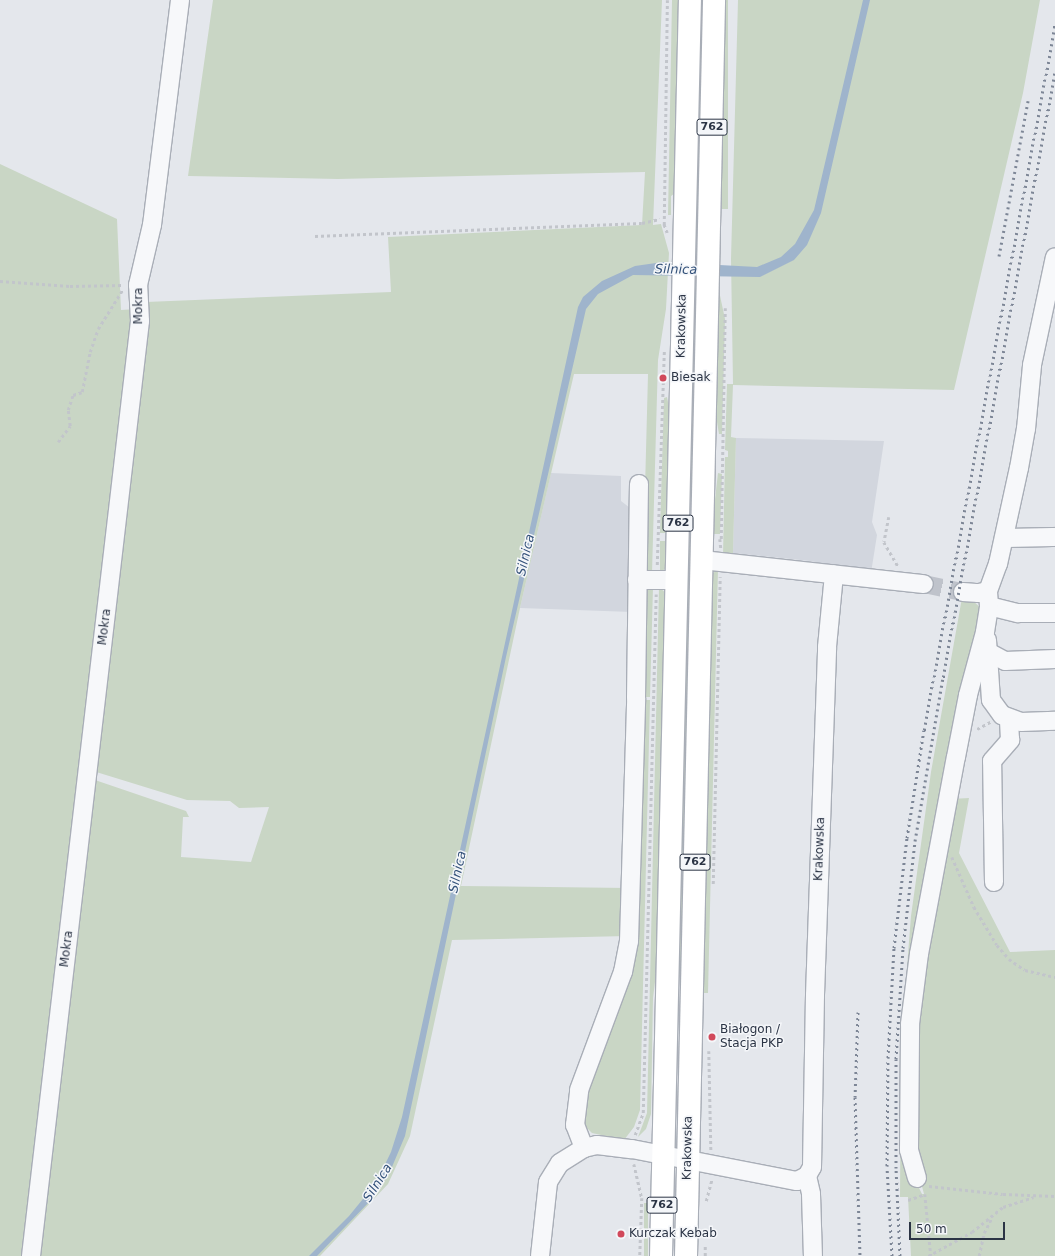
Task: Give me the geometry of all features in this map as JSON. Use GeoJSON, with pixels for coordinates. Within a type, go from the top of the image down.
{"type":"FeatureCollection","features":[{"type":"Feature","properties":{"kind":"main road","name":"Krakowska"},"geometry":{"type":"LineString","coordinates":[[661,1256],[664,1154],[667,577],[683,288],[690,0]]}},
{"type":"Feature","properties":{"kind":"main road","name":"Krakowska"},"geometry":{"type":"LineString","coordinates":[[686,1256],[702,560],[716,295],[710,254],[714,0]]}},
{"type":"Feature","properties":{"kind":"street","name":"Mokra"},"geometry":{"type":"LineString","coordinates":[[31,1256],[140,321],[132,285],[152,225],[180,0]]}},
{"type":"Feature","properties":{"kind":"street"},"geometry":{"type":"LineString","coordinates":[[921,1186],[909,1150],[908,1043],[919,954],[942,839],[959,740],[986,632],[989,598],[1004,538],[1026,430],[1036,345],[1055,257]]}},
{"type":"Feature","properties":{"kind":"street"},"geometry":{"type":"LineString","coordinates":[[584,1148],[575,1124],[579,1090],[624,972],[629,941],[639,484]]}},
{"type":"Feature","properties":{"kind":"street"},"geometry":{"type":"LineString","coordinates":[[1004,538],[1055,537]]}},
{"type":"Feature","properties":{"kind":"street"},"geometry":{"type":"LineString","coordinates":[[702,560],[924,584]]}},
{"type":"Feature","properties":{"kind":"street","name":"Krakowska"},"geometry":{"type":"LineString","coordinates":[[807,1176],[814,1160],[815,995],[819,859],[827,646],[834,574]]}},
{"type":"Feature","properties":{"kind":"street"},"geometry":{"type":"LineString","coordinates":[[637,580],[667,577]]}},
{"type":"Feature","properties":{"kind":"street"},"geometry":{"type":"LineString","coordinates":[[963,592],[979,593],[1018,613],[1055,613]]}},
{"type":"Feature","properties":{"kind":"street"},"geometry":{"type":"LineString","coordinates":[[986,632],[991,700],[1006,717],[1010,740],[992,761],[994,882]]}},
{"type":"Feature","properties":{"kind":"street"},"geometry":{"type":"LineString","coordinates":[[988,652],[1005,661],[1055,659]]}},
{"type":"Feature","properties":{"kind":"street"},"geometry":{"type":"LineString","coordinates":[[1006,717],[1030,722],[1055,721]]}},
{"type":"Feature","properties":{"kind":"street"},"geometry":{"type":"LineString","coordinates":[[540,1256],[548,1182],[560,1163],[584,1148],[597,1145],[664,1154],[797,1181],[807,1176],[811,1194],[812,1256]]}},
{"type":"Feature","properties":{"kind":"path"},"geometry":{"type":"LineString","coordinates":[[664,225],[667,0]]}},
{"type":"Feature","properties":{"kind":"path"},"geometry":{"type":"LineString","coordinates":[[315,236],[642,223],[660,219]]}},
{"type":"Feature","properties":{"kind":"path"},"geometry":{"type":"LineString","coordinates":[[0,281],[70,286],[132,285]]}},
{"type":"Feature","properties":{"kind":"path"},"geometry":{"type":"LineString","coordinates":[[58,442],[70,426],[68,410],[73,395],[82,392],[90,352],[98,329],[132,285]]}},
{"type":"Feature","properties":{"kind":"path"},"geometry":{"type":"LineString","coordinates":[[716,295],[727,315],[721,539]]}},
{"type":"Feature","properties":{"kind":"path"},"geometry":{"type":"LineString","coordinates":[[663,356],[660,402],[667,577]]}},
{"type":"Feature","properties":{"kind":"path"},"geometry":{"type":"LineString","coordinates":[[889,517],[884,542],[899,569],[902,582]]}},
{"type":"Feature","properties":{"kind":"path"},"geometry":{"type":"LineString","coordinates":[[713,885],[720,576]]}},
{"type":"Feature","properties":{"kind":"path"},"geometry":{"type":"LineString","coordinates":[[633,1139],[643,1113],[656,587]]}},
{"type":"Feature","properties":{"kind":"path"},"geometry":{"type":"LineString","coordinates":[[959,740],[1006,717]]}},
{"type":"Feature","properties":{"kind":"path"},"geometry":{"type":"LineString","coordinates":[[942,839],[974,908],[997,946],[1009,959],[1025,970],[1055,977]]}},
{"type":"Feature","properties":{"kind":"path"},"geometry":{"type":"LineString","coordinates":[[709,1048],[712,1155]]}},
{"type":"Feature","properties":{"kind":"path"},"geometry":{"type":"LineString","coordinates":[[632,1157],[642,1198],[640,1256]]}},
{"type":"Feature","properties":{"kind":"path"},"geometry":{"type":"LineString","coordinates":[[706,1206],[706,1195],[713,1177]]}},
{"type":"Feature","properties":{"kind":"path"},"geometry":{"type":"LineString","coordinates":[[908,1200],[923,1184],[942,1188],[1035,1197],[1055,1196]]}},
{"type":"Feature","properties":{"kind":"path"},"geometry":{"type":"LineString","coordinates":[[921,1186],[930,1255],[957,1242],[1003,1207],[1035,1197]]}},
{"type":"Feature","properties":{"kind":"path"},"geometry":{"type":"LineString","coordinates":[[979,1256],[984,1233],[992,1216]]}},
{"type":"Feature","properties":{"kind":"path"},"geometry":{"type":"LineString","coordinates":[[705,1240],[705,1256]]}},
{"type":"Feature","properties":{"kind":"shaded area"},"geometry":{"type":"Polygon","coordinates":[[[736,438],[884,441],[872,522],[877,535],[871,573],[810,561],[733,553],[736,438]]]}},
{"type":"Feature","properties":{"kind":"shaded area"},"geometry":{"type":"Polygon","coordinates":[[[551,473],[621,476],[621,501],[634,511],[632,612],[520,608],[551,473]]]}},
{"type":"Feature","properties":{"kind":"green space"},"geometry":{"type":"Polygon","coordinates":[[[213,0],[662,0],[653,225],[661,224],[669,253],[666,309],[658,360],[652,573],[646,570],[643,565],[648,374],[574,374],[520,608],[461,886],[628,888],[627,936],[452,940],[410,1136],[388,1184],[320,1256],[35,1256],[92,779],[186,811],[189,817],[183,817],[181,857],[251,862],[269,807],[239,808],[230,801],[187,800],[93,771],[146,302],[391,292],[388,237],[642,225],[645,172],[338,179],[188,176],[213,0]]]}},
{"type":"Feature","properties":{"kind":"green space"},"geometry":{"type":"Polygon","coordinates":[[[672,0],[681,0],[678,191],[671,196],[671,215],[668,215],[672,0]]]}},
{"type":"Feature","properties":{"kind":"green space"},"geometry":{"type":"Polygon","coordinates":[[[697,0],[707,0],[700,255],[692,254],[697,0]]]}},
{"type":"Feature","properties":{"kind":"green space"},"geometry":{"type":"Polygon","coordinates":[[[722,0],[728,0],[728,209],[722,209],[722,0]]]}},
{"type":"Feature","properties":{"kind":"green space"},"geometry":{"type":"Polygon","coordinates":[[[738,0],[1040,0],[1023,93],[954,390],[733,385],[731,437],[736,438],[733,553],[723,556],[725,457],[728,457],[728,451],[725,450],[727,384],[733,384],[731,259],[738,0]]]}},
{"type":"Feature","properties":{"kind":"green space"},"geometry":{"type":"Polygon","coordinates":[[[0,164],[117,219],[121,310],[137,309],[25,1256],[0,1256],[0,164]]]}},
{"type":"Feature","properties":{"kind":"green space"},"geometry":{"type":"Polygon","coordinates":[[[691,288],[700,288],[700,533],[691,533],[691,288]]]}},
{"type":"Feature","properties":{"kind":"green space"},"geometry":{"type":"Polygon","coordinates":[[[716,290],[719,291],[725,319],[722,434],[719,434],[715,410],[716,290]]]}},
{"type":"Feature","properties":{"kind":"green space"},"geometry":{"type":"Polygon","coordinates":[[[667,397],[671,417],[669,533],[660,533],[664,398],[667,397]]]}},
{"type":"Feature","properties":{"kind":"green space"},"geometry":{"type":"Polygon","coordinates":[[[718,473],[722,474],[720,534],[711,534],[718,473]]]}},
{"type":"Feature","properties":{"kind":"green space"},"geometry":{"type":"Polygon","coordinates":[[[660,541],[669,541],[667,567],[660,573],[660,541]]]}},
{"type":"Feature","properties":{"kind":"green space"},"geometry":{"type":"Polygon","coordinates":[[[686,542],[695,542],[679,1115],[681,994],[677,927],[686,542]]]}},
{"type":"Feature","properties":{"kind":"green space"},"geometry":{"type":"Polygon","coordinates":[[[718,569],[708,993],[704,993],[702,956],[711,575],[718,569]]]}},
{"type":"Feature","properties":{"kind":"green space"},"geometry":{"type":"Polygon","coordinates":[[[653,587],[650,697],[639,697],[646,590],[653,587]]]}},
{"type":"Feature","properties":{"kind":"green space"},"geometry":{"type":"Polygon","coordinates":[[[659,587],[668,595],[659,950],[653,998],[651,1114],[646,1129],[638,1137],[647,1113],[659,587]]]}},
{"type":"Feature","properties":{"kind":"green space"},"geometry":{"type":"Polygon","coordinates":[[[963,592],[983,610],[983,623],[960,723],[907,1025],[907,1150],[916,1182],[922,1194],[924,1194],[912,1148],[912,1024],[922,953],[951,799],[969,798],[959,853],[1010,952],[1055,950],[1055,1256],[911,1256],[908,1197],[900,1197],[901,1044],[911,916],[931,772],[963,592]]]}},
{"type":"Feature","properties":{"kind":"green space"},"geometry":{"type":"Polygon","coordinates":[[[639,700],[650,700],[640,1110],[634,1127],[624,1140],[592,1133],[586,1127],[580,1109],[626,980],[639,700]]]}},
{"type":"Feature","properties":{"kind":"green space"},"geometry":{"type":"Polygon","coordinates":[[[644,1203],[648,1203],[648,1256],[644,1256],[644,1203]]]}},
{"type":"Feature","properties":{"kind":"water","name":"Silnica"},"geometry":{"type":"Polygon","coordinates":[[[863,0],[870,0],[821,213],[807,245],[794,260],[760,277],[633,275],[598,294],[586,309],[506,657],[405,1136],[389,1174],[373,1198],[317,1256],[309,1256],[349,1216],[376,1183],[391,1152],[402,1117],[578,307],[583,297],[602,281],[635,266],[663,262],[757,267],[781,257],[795,244],[814,210],[863,0]]]}},
{"type":"Feature","properties":{"kind":"tunnel"},"geometry":{"type":"LineString","coordinates":[[924,584],[963,592]]}},
{"type":"Feature","properties":{"kind":"railway"},"geometry":{"type":"LineString","coordinates":[[892,1256],[887,1166],[888,1058],[894,948],[907,838],[924,730],[1055,26]]}},
{"type":"Feature","properties":{"kind":"railway"},"geometry":{"type":"LineString","coordinates":[[900,1256],[896,1168],[896,1059],[903,948],[915,841],[943,677],[1055,72]]}},
{"type":"Feature","properties":{"kind":"railway"},"geometry":{"type":"LineString","coordinates":[[999,256],[1028,101]]}},
{"type":"Feature","properties":{"kind":"railway"},"geometry":{"type":"LineString","coordinates":[[858,1012],[855,1097],[860,1256]]}},
{"type":"Feature","properties":{"kind":"place","name":"Biesak"},"geometry":{"type":"Point","coordinates":[663,378]}},
{"type":"Feature","properties":{"kind":"place","name":"Białogon / Stacja PKP"},"geometry":{"type":"Point","coordinates":[712,1037]}},
{"type":"Feature","properties":{"kind":"place","name":"Kurczak Kebab"},"geometry":{"type":"Point","coordinates":[621,1234]}}]}
